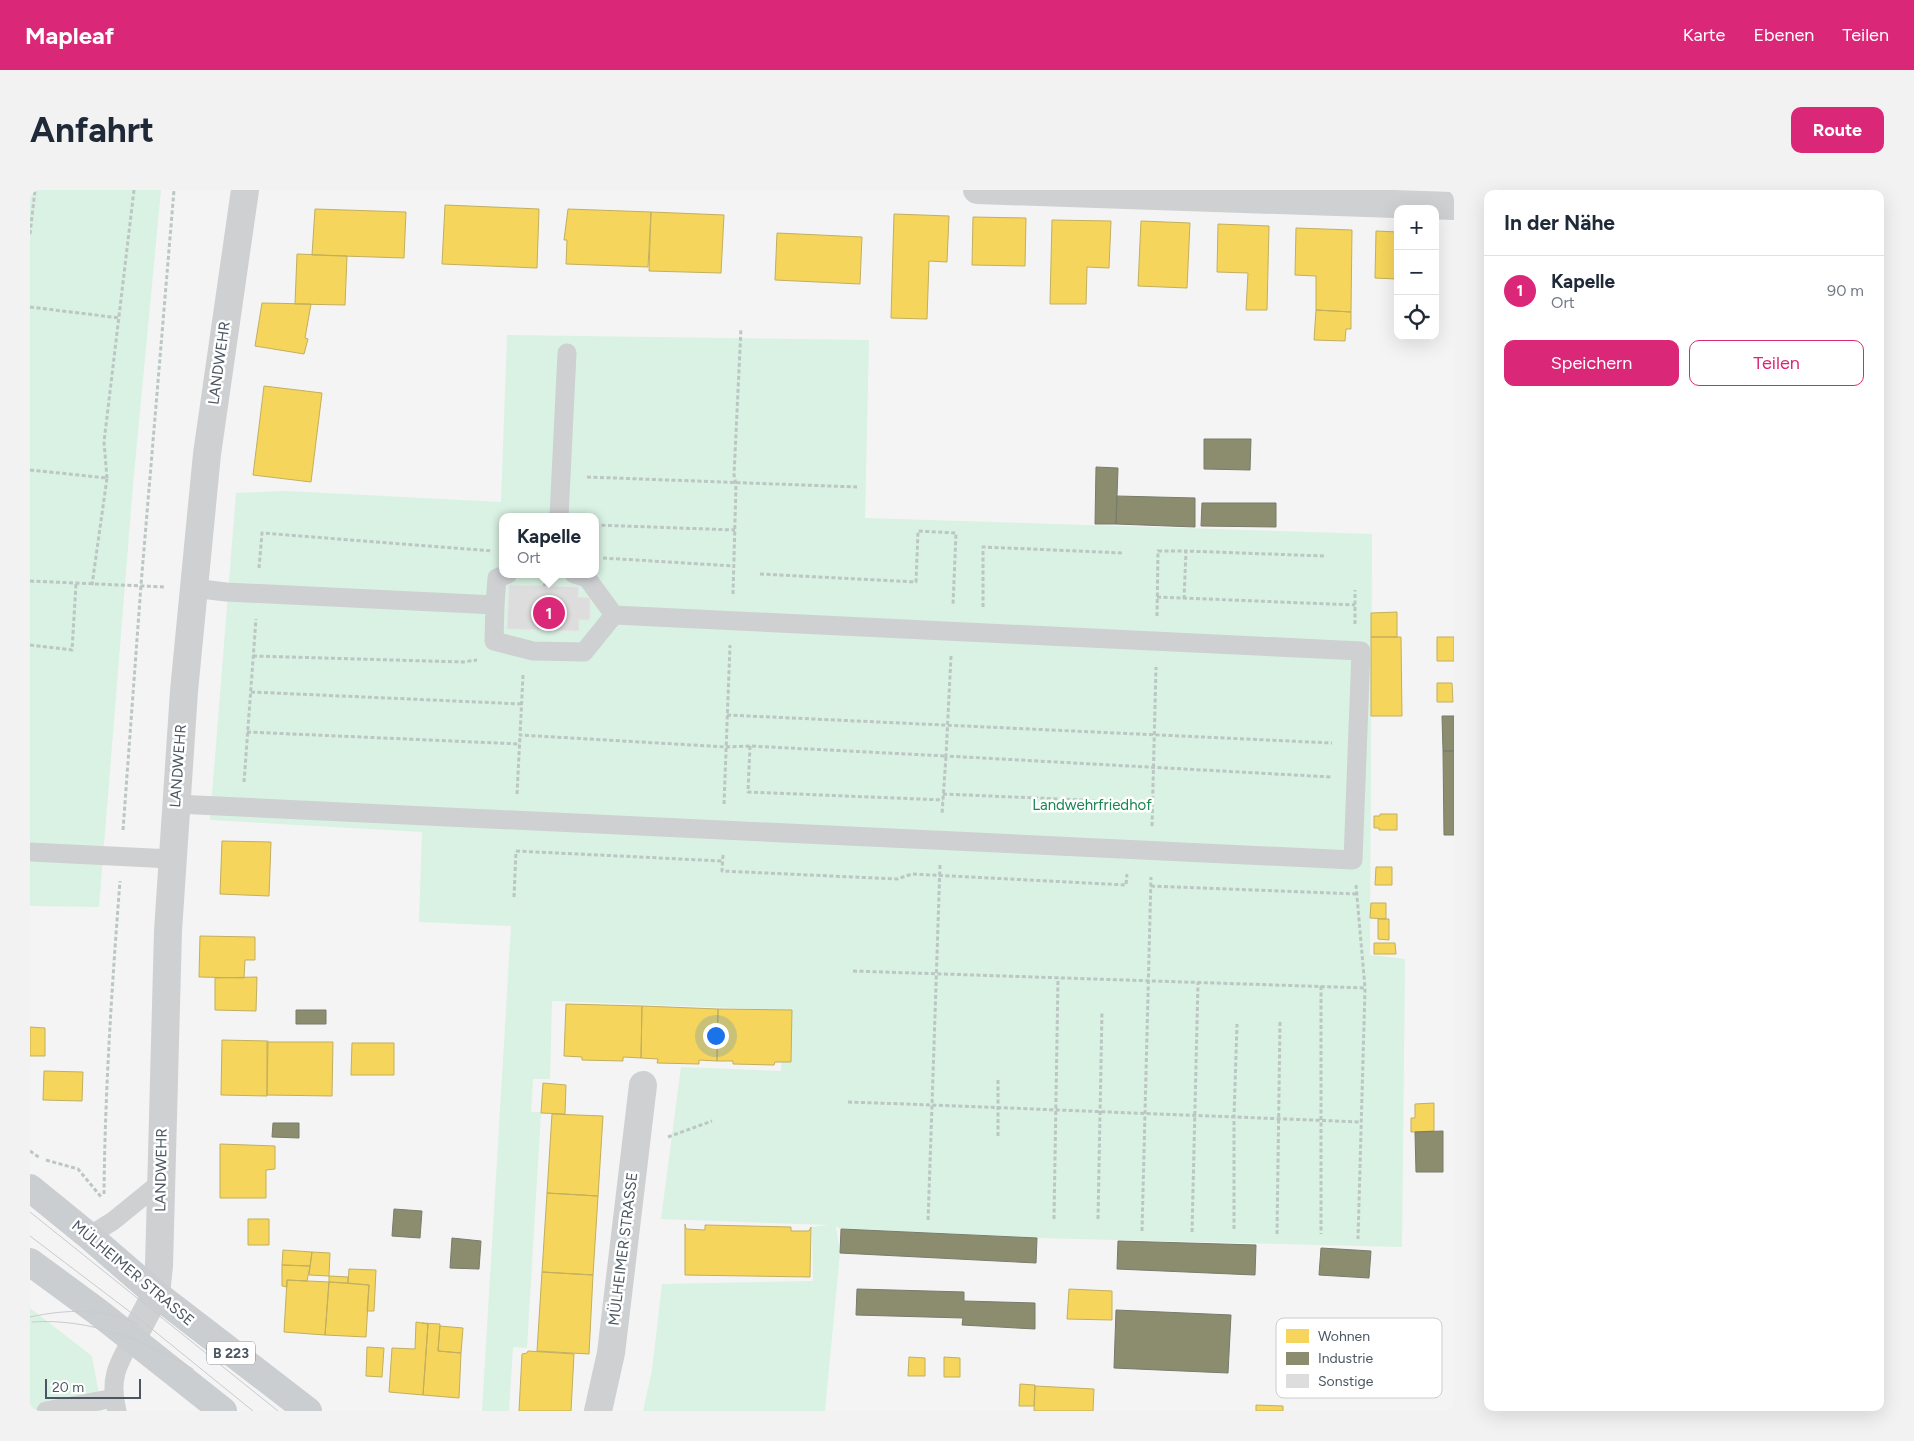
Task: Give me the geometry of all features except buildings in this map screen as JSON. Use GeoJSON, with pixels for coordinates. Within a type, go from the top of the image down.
{"type":"FeatureCollection","features":[{"type":"Feature","properties":{"kind":"main road","name":"MÜLHEIMER STRASSE"},"geometry":{"type":"LineString","coordinates":[[30,1188],[156,1294],[308,1411]]}},
{"type":"Feature","properties":{"kind":"main road"},"geometry":{"type":"LineString","coordinates":[[30,1262],[84,1301],[223,1411]]}},
{"type":"Feature","properties":{"kind":"street","name":"LANDWEHR"},"geometry":{"type":"LineString","coordinates":[[132,1339],[156,1294],[159,1266],[166,987],[172,858],[193,588],[207,454],[245,190]]}},
{"type":"Feature","properties":{"kind":"street"},"geometry":{"type":"LineString","coordinates":[[977,190],[1454,206]]}},
{"type":"Feature","properties":{"kind":"street","name":"MÜLHEIMER STRASSE"},"geometry":{"type":"LineString","coordinates":[[598,1411],[611,1353],[643,1085]]}},
{"type":"Feature","properties":{"kind":"lane"},"geometry":{"type":"LineString","coordinates":[[560,513],[567,353]]}},
{"type":"Feature","properties":{"kind":"lane"},"geometry":{"type":"LineString","coordinates":[[499,577],[497,578],[494,641],[533,651],[584,652],[614,615]]}},
{"type":"Feature","properties":{"kind":"lane"},"geometry":{"type":"LineString","coordinates":[[588,578],[614,615]]}},
{"type":"Feature","properties":{"kind":"lane"},"geometry":{"type":"LineString","coordinates":[[193,588],[495,606]]}},
{"type":"Feature","properties":{"kind":"lane"},"geometry":{"type":"LineString","coordinates":[[176,804],[1353,860],[1360,651],[614,615]]}},
{"type":"Feature","properties":{"kind":"lane"},"geometry":{"type":"LineString","coordinates":[[30,852],[172,858]]}},
{"type":"Feature","properties":{"kind":"lane"},"geometry":{"type":"LineString","coordinates":[[89,1236],[113,1221],[161,1182]]}},
{"type":"Feature","properties":{"kind":"lane"},"geometry":{"type":"LineString","coordinates":[[46,1411],[115,1404],[114,1379],[118,1364],[132,1339]]}},
{"type":"Feature","properties":{"kind":"path"},"geometry":{"type":"LineString","coordinates":[[30,234],[35,190]]}},
{"type":"Feature","properties":{"kind":"path"},"geometry":{"type":"LineString","coordinates":[[92,585],[106,478],[104,442],[134,190]]}},
{"type":"Feature","properties":{"kind":"path"},"geometry":{"type":"LineString","coordinates":[[30,1151],[38,1158],[78,1170],[104,1200],[104,1122],[108,1041],[141,586],[174,190]]}},
{"type":"Feature","properties":{"kind":"path"},"geometry":{"type":"LineString","coordinates":[[30,307],[120,318]]}},
{"type":"Feature","properties":{"kind":"path"},"geometry":{"type":"LineString","coordinates":[[30,470],[106,478]]}},
{"type":"Feature","properties":{"kind":"path"},"geometry":{"type":"LineString","coordinates":[[562,476],[857,487]]}},
{"type":"Feature","properties":{"kind":"path"},"geometry":{"type":"LineString","coordinates":[[599,525],[734,530]]}},
{"type":"Feature","properties":{"kind":"path"},"geometry":{"type":"LineString","coordinates":[[243,808],[262,533],[493,551]]}},
{"type":"Feature","properties":{"kind":"path"},"geometry":{"type":"LineString","coordinates":[[982,632],[984,546],[1124,554]]}},
{"type":"Feature","properties":{"kind":"path"},"geometry":{"type":"LineString","coordinates":[[1184,599],[1186,551],[1324,556]]}},
{"type":"Feature","properties":{"kind":"path"},"geometry":{"type":"LineString","coordinates":[[599,557],[734,566]]}},
{"type":"Feature","properties":{"kind":"path"},"geometry":{"type":"LineString","coordinates":[[30,582],[193,588]]}},
{"type":"Feature","properties":{"kind":"path"},"geometry":{"type":"LineString","coordinates":[[30,644],[72,650],[76,584]]}},
{"type":"Feature","properties":{"kind":"path"},"geometry":{"type":"LineString","coordinates":[[1355,590],[1355,640],[1360,651]]}},
{"type":"Feature","properties":{"kind":"path"},"geometry":{"type":"LineString","coordinates":[[1157,598],[1356,606]]}},
{"type":"Feature","properties":{"kind":"path"},"geometry":{"type":"LineString","coordinates":[[494,641],[524,666],[520,734],[726,747],[750,746],[1357,779]]}},
{"type":"Feature","properties":{"kind":"path"},"geometry":{"type":"LineString","coordinates":[[253,656],[463,662],[480,659]]}},
{"type":"Feature","properties":{"kind":"path"},"geometry":{"type":"LineString","coordinates":[[251,692],[522,704]]}},
{"type":"Feature","properties":{"kind":"path"},"geometry":{"type":"LineString","coordinates":[[727,715],[1358,744]]}},
{"type":"Feature","properties":{"kind":"path"},"geometry":{"type":"LineString","coordinates":[[247,732],[520,744]]}},
{"type":"Feature","properties":{"kind":"path"},"geometry":{"type":"LineString","coordinates":[[750,746],[748,792],[943,800]]}},
{"type":"Feature","properties":{"kind":"path"},"geometry":{"type":"LineString","coordinates":[[928,1222],[940,840],[946,756]]}},
{"type":"Feature","properties":{"kind":"path"},"geometry":{"type":"LineString","coordinates":[[943,794],[1153,803]]}},
{"type":"Feature","properties":{"kind":"path"},"geometry":{"type":"LineString","coordinates":[[722,871],[898,879],[912,874],[1126,885],[1128,849]]}},
{"type":"Feature","properties":{"kind":"path"},"geometry":{"type":"LineString","coordinates":[[516,851],[722,861]]}},
{"type":"Feature","properties":{"kind":"path"},"geometry":{"type":"LineString","coordinates":[[1353,860],[1358,894],[1365,988],[1358,1239]]}},
{"type":"Feature","properties":{"kind":"path"},"geometry":{"type":"LineString","coordinates":[[1151,886],[1358,894]]}},
{"type":"Feature","properties":{"kind":"path"},"geometry":{"type":"LineString","coordinates":[[853,971],[1365,988]]}},
{"type":"Feature","properties":{"kind":"path"},"geometry":{"type":"LineString","coordinates":[[1054,1219],[1058,978]]}},
{"type":"Feature","properties":{"kind":"path"},"geometry":{"type":"LineString","coordinates":[[1192,1232],[1198,982]]}},
{"type":"Feature","properties":{"kind":"path"},"geometry":{"type":"LineString","coordinates":[[1321,986],[1321,1234]]}},
{"type":"Feature","properties":{"kind":"path"},"geometry":{"type":"LineString","coordinates":[[1098,1219],[1102,1011]]}},
{"type":"Feature","properties":{"kind":"path"},"geometry":{"type":"LineString","coordinates":[[1277,1234],[1280,1022]]}},
{"type":"Feature","properties":{"kind":"path"},"geometry":{"type":"LineString","coordinates":[[1234,1229],[1234,1117],[1237,1024]]}},
{"type":"Feature","properties":{"kind":"path"},"geometry":{"type":"LineString","coordinates":[[998,1080],[998,1136]]}},
{"type":"Feature","properties":{"kind":"path"},"geometry":{"type":"LineString","coordinates":[[848,1102],[1361,1122]]}},
{"type":"Feature","properties":{"kind":"path"},"geometry":{"type":"LineString","coordinates":[[635,1149],[712,1121]]}},
{"type":"Feature","properties":{"kind":"green space"},"geometry":{"type":"Polygon","coordinates":[[[30,190],[161,190],[133,485],[99,907],[30,906],[30,190]]]}},
{"type":"Feature","properties":{"kind":"green space","name":"Landwehrfriedhof"},"geometry":{"type":"Polygon","coordinates":[[[507,335],[869,340],[865,518],[1372,534],[1370,955],[1405,959],[1402,1247],[1037,1238],[841,1229],[836,1226],[840,1253],[825,1411],[643,1411],[652,1370],[662,1284],[813,1281],[812,1227],[828,1225],[661,1219],[681,1067],[781,1071],[784,1010],[552,1001],[550,1079],[533,1079],[531,1112],[541,1112],[527,1348],[513,1347],[509,1411],[482,1411],[511,926],[419,922],[422,832],[210,820],[236,493],[286,491],[501,502],[507,335]]]}},
{"type":"Feature","properties":{"kind":"green space"},"geometry":{"type":"Polygon","coordinates":[[[30,1308],[92,1356],[102,1411],[30,1411],[30,1308]]]}},
{"type":"Feature","properties":{"kind":"tram line"},"geometry":{"type":"LineString","coordinates":[[30,1212],[278,1411]]}},
{"type":"Feature","properties":{"kind":"tram line"},"geometry":{"type":"LineString","coordinates":[[30,1236],[142,1321],[253,1411]]}},
{"type":"Feature","properties":{"kind":"tram line"},"geometry":{"type":"LineString","coordinates":[[30,1317],[72,1311],[112,1315],[139,1324]]}},
{"type":"Feature","properties":{"kind":"tram line"},"geometry":{"type":"LineString","coordinates":[[32,1322],[54,1322],[96,1327],[136,1340],[193,1369]]}},
{"type":"Feature","properties":{"kind":"place","name":"Kapelle"},"geometry":{"type":"Point","coordinates":[549,613]}}]}
